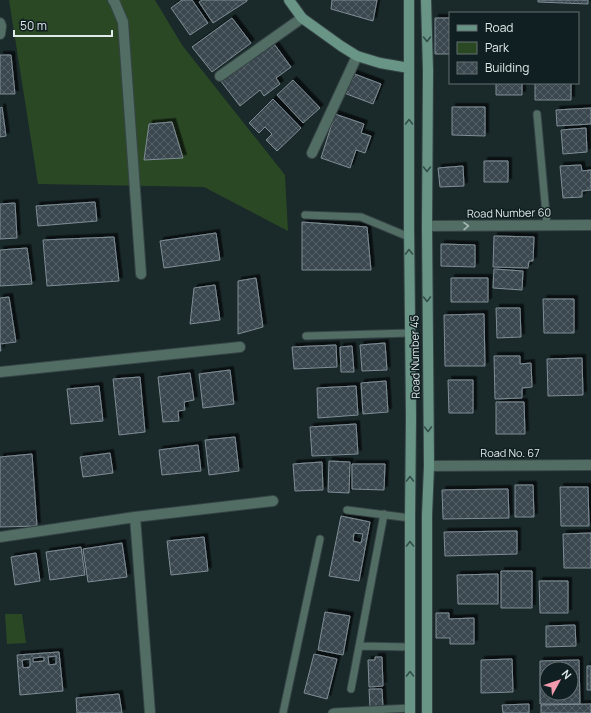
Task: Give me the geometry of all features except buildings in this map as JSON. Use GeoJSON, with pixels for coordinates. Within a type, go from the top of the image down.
{"type":"FeatureCollection","features":[{"type":"Feature","properties":{"kind":"main road"},"geometry":{"type":"LineString","coordinates":[[289,0],[302,18],[340,46],[357,56],[380,63],[409,68]]}},
{"type":"Feature","properties":{"kind":"main road","name":"Road Number 45"},"geometry":{"type":"LineString","coordinates":[[409,0],[411,417],[410,711]]}},
{"type":"Feature","properties":{"kind":"main road","name":"Road Number 45"},"geometry":{"type":"LineString","coordinates":[[426,0],[428,70],[427,226],[429,466],[427,515],[427,713]]}},
{"type":"Feature","properties":{"kind":"street"},"geometry":{"type":"LineString","coordinates":[[113,0],[123,22],[141,274]]}},
{"type":"Feature","properties":{"kind":"street"},"geometry":{"type":"LineString","coordinates":[[220,76],[302,18]]}},
{"type":"Feature","properties":{"kind":"street"},"geometry":{"type":"LineString","coordinates":[[0,23],[0,34]]}},
{"type":"Feature","properties":{"kind":"street"},"geometry":{"type":"LineString","coordinates":[[312,153],[357,56]]}},
{"type":"Feature","properties":{"kind":"street","name":"Road Number 60"},"geometry":{"type":"LineString","coordinates":[[427,226],[591,225]]}},
{"type":"Feature","properties":{"kind":"street"},"geometry":{"type":"LineString","coordinates":[[0,372],[240,347]]}},
{"type":"Feature","properties":{"kind":"street","name":"Road No. 67"},"geometry":{"type":"LineString","coordinates":[[429,466],[591,465]]}},
{"type":"Feature","properties":{"kind":"street"},"geometry":{"type":"LineString","coordinates":[[0,537],[135,517],[273,501]]}},
{"type":"Feature","properties":{"kind":"street"},"geometry":{"type":"LineString","coordinates":[[135,517],[150,713]]}},
{"type":"Feature","properties":{"kind":"lane"},"geometry":{"type":"LineString","coordinates":[[538,114],[547,225]]}},
{"type":"Feature","properties":{"kind":"lane"},"geometry":{"type":"LineString","coordinates":[[305,215],[361,217],[409,237]]}},
{"type":"Feature","properties":{"kind":"lane"},"geometry":{"type":"LineString","coordinates":[[306,336],[410,333]]}},
{"type":"Feature","properties":{"kind":"lane"},"geometry":{"type":"LineString","coordinates":[[346,510],[410,518]]}},
{"type":"Feature","properties":{"kind":"lane"},"geometry":{"type":"LineString","coordinates":[[351,689],[384,514]]}},
{"type":"Feature","properties":{"kind":"lane"},"geometry":{"type":"LineString","coordinates":[[282,713],[320,540]]}},
{"type":"Feature","properties":{"kind":"lane"},"geometry":{"type":"LineString","coordinates":[[359,646],[410,647]]}},
{"type":"Feature","properties":{"kind":"lane"},"geometry":{"type":"LineString","coordinates":[[332,713],[410,711]]}},
{"type":"Feature","properties":{"kind":"green space"},"geometry":{"type":"Polygon","coordinates":[[[9,0],[155,0],[182,45],[285,175],[288,231],[204,187],[38,184],[9,0]]]}},
{"type":"Feature","properties":{"kind":"green space"},"geometry":{"type":"Polygon","coordinates":[[[5,614],[22,614],[26,643],[7,644],[5,614]]]}}]}
